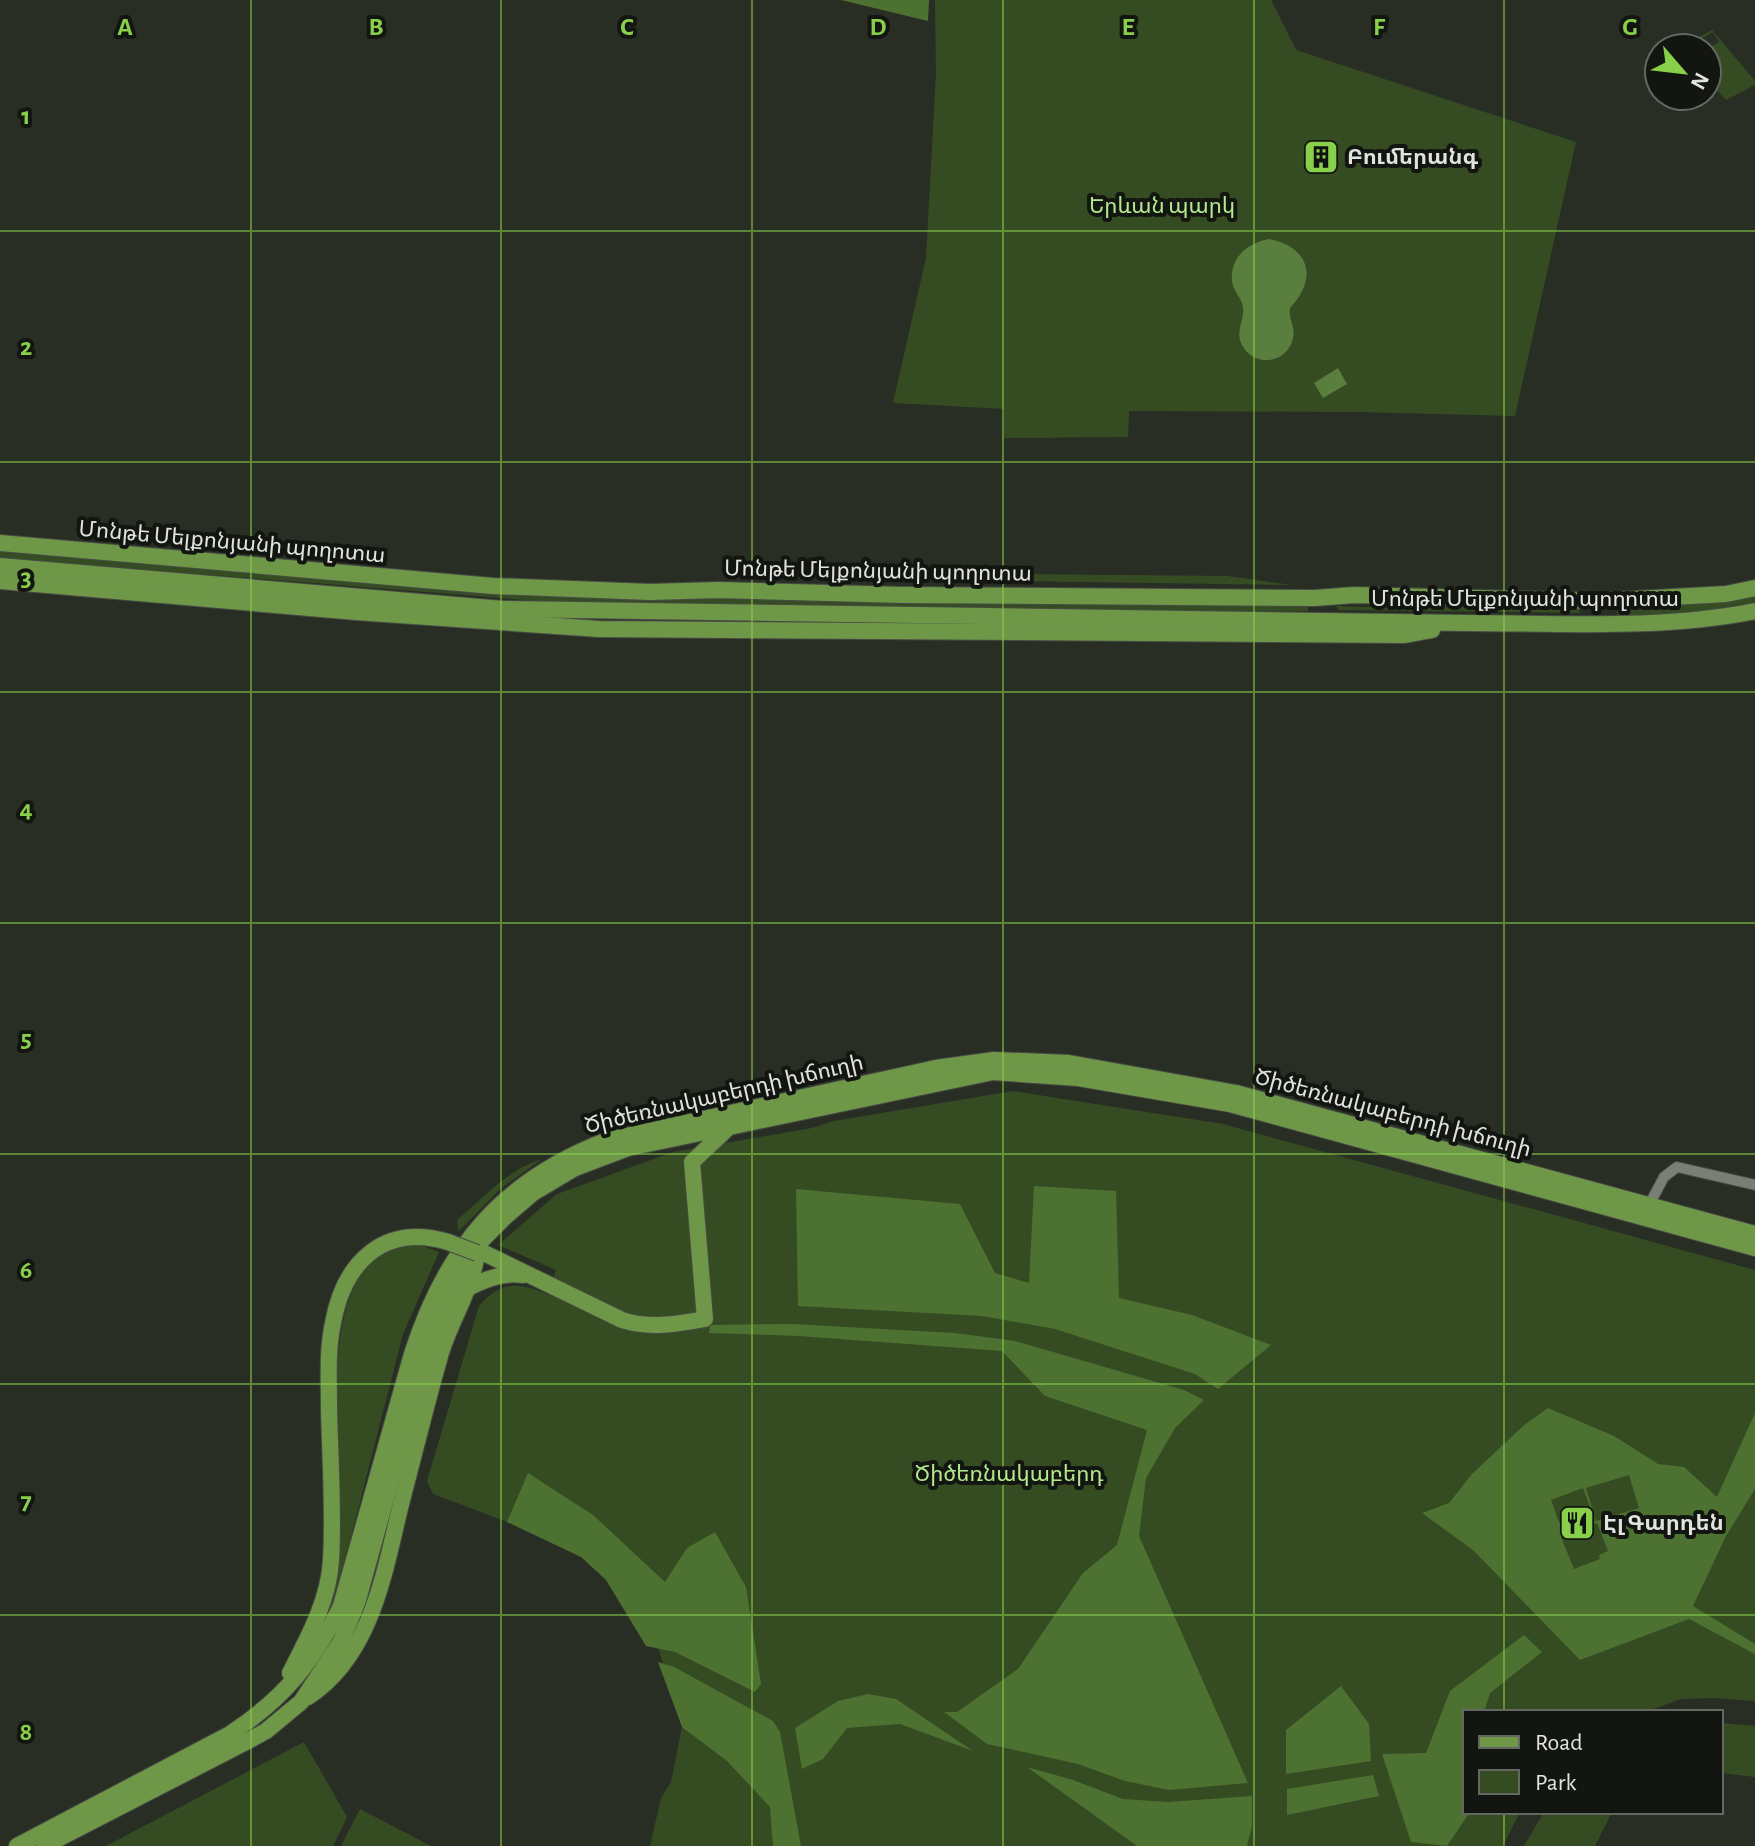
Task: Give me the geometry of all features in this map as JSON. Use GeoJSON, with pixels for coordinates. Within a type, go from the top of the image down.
{"type":"FeatureCollection","features":[{"type":"Feature","properties":{"kind":"main road","name":"Մոնթե Մելքոնյանի պողոտա"},"geometry":{"type":"LineString","coordinates":[[0,543],[540,588],[650,592],[719,590],[903,595],[1315,598],[1354,595],[1601,601],[1726,594],[1755,588]]}},
{"type":"Feature","properties":{"kind":"main road","name":"Մոնթե Մելքոնյանի պողոտա"},"geometry":{"type":"LineString","coordinates":[[0,566],[503,609],[1464,623],[1702,619],[1755,611]]}},
{"type":"Feature","properties":{"kind":"main road"},"geometry":{"type":"LineString","coordinates":[[0,581],[341,611],[599,629],[1405,635],[1464,623]]}},
{"type":"Feature","properties":{"kind":"main road"},"geometry":{"type":"LineString","coordinates":[[1314,621],[1315,598]]}},
{"type":"Feature","properties":{"kind":"main road"},"geometry":{"type":"LineString","coordinates":[[1601,601],[1602,623]]}},
{"type":"Feature","properties":{"kind":"main road","name":"Ծիծեռնակաբերդի խճուղի"},"geometry":{"type":"LineString","coordinates":[[17,1846],[212,1745],[258,1715],[279,1696],[322,1644],[341,1606],[412,1354],[425,1313],[444,1275],[472,1234],[517,1189],[563,1158],[608,1140],[936,1068],[994,1060],[1069,1063],[1236,1093],[1755,1234]]}},
{"type":"Feature","properties":{"kind":"main road","name":"Ծիծեռնակաբերդի խճուղի"},"geometry":{"type":"LineString","coordinates":[[44,1846],[266,1731],[301,1702],[340,1643],[358,1600],[437,1317],[454,1281],[481,1241],[533,1193],[575,1168],[628,1148],[993,1072],[1078,1078],[1230,1104],[1755,1248]]}},
{"type":"Feature","properties":{"kind":"main road"},"geometry":{"type":"LineString","coordinates":[[279,1696],[320,1608],[331,1563],[329,1377],[332,1324],[342,1292],[364,1256],[385,1243],[419,1236],[448,1242],[534,1276],[637,1325],[679,1324],[705,1319],[692,1162],[731,1125]]}},
{"type":"Feature","properties":{"kind":"main road"},"geometry":{"type":"LineString","coordinates":[[301,1702],[322,1688],[349,1657],[372,1615],[441,1352],[479,1256]]}},
{"type":"Feature","properties":{"kind":"main road"},"geometry":{"type":"LineString","coordinates":[[468,1288],[512,1273],[534,1276]]}},
{"type":"Feature","properties":{"kind":"street"},"geometry":{"type":"LineString","coordinates":[[1649,1205],[1664,1177],[1677,1167],[1755,1185]]}},
{"type":"Feature","properties":{"kind":"green space","name":"Երևան պարկ"},"geometry":{"type":"Polygon","coordinates":[[[935,0],[1271,0],[1296,50],[1576,142],[1515,416],[1129,411],[1128,437],[1004,438],[1004,409],[893,403],[926,258],[936,73],[935,0]]]}},
{"type":"Feature","properties":{"kind":"green space"},"geometry":{"type":"Polygon","coordinates":[[[1723,43],[1755,81],[1755,85],[1726,100],[1723,97],[1723,43]]]}},
{"type":"Feature","properties":{"kind":"green space"},"geometry":{"type":"Polygon","coordinates":[[[0,550],[537,594],[1307,603],[1308,611],[1038,611],[537,601],[0,558],[0,550]]]}},
{"type":"Feature","properties":{"kind":"green space"},"geometry":{"type":"Polygon","coordinates":[[[848,567],[876,568],[896,573],[1227,576],[1292,585],[797,578],[848,567]]]}},
{"type":"Feature","properties":{"kind":"green space"},"geometry":{"type":"Polygon","coordinates":[[[1755,594],[1755,602],[1699,612],[1617,616],[1617,607],[1755,594]]]}},
{"type":"Feature","properties":{"kind":"green space"},"geometry":{"type":"Polygon","coordinates":[[[1402,603],[1578,604],[1580,613],[1338,610],[1337,606],[1402,603]]]}},
{"type":"Feature","properties":{"kind":"green space","name":"Ծիծեռնակաբերդ"},"geometry":{"type":"Polygon","coordinates":[[[1013,1091],[1223,1124],[1755,1270],[1755,1701],[1681,1699],[1651,1710],[1463,1710],[1463,1814],[1519,1814],[1503,1846],[650,1846],[661,1798],[671,1782],[682,1727],[655,1637],[612,1573],[512,1512],[507,1522],[433,1494],[427,1481],[479,1306],[495,1291],[511,1286],[549,1295],[556,1270],[498,1245],[557,1194],[673,1152],[812,1128],[834,1121],[1013,1091]]]}},
{"type":"Feature","properties":{"kind":"green space"},"geometry":{"type":"Polygon","coordinates":[[[542,1159],[500,1189],[458,1232],[457,1220],[487,1193],[519,1169],[542,1159]]]}},
{"type":"Feature","properties":{"kind":"green space"},"geometry":{"type":"Polygon","coordinates":[[[420,1245],[439,1252],[403,1334],[336,1595],[316,1642],[338,1552],[336,1397],[344,1316],[356,1283],[374,1259],[396,1248],[420,1245]]]}},
{"type":"Feature","properties":{"kind":"green space"},"geometry":{"type":"Polygon","coordinates":[[[1723,1723],[1755,1726],[1755,1777],[1723,1773],[1723,1723]]]}},
{"type":"Feature","properties":{"kind":"green space"},"geometry":{"type":"Polygon","coordinates":[[[304,1742],[347,1817],[333,1846],[106,1846],[304,1742]]]}},
{"type":"Feature","properties":{"kind":"green space"},"geometry":{"type":"Polygon","coordinates":[[[360,1809],[431,1846],[341,1846],[360,1809]]]}},
{"type":"Feature","properties":{"kind":"green space"},"geometry":{"type":"Polygon","coordinates":[[[1543,1814],[1611,1814],[1595,1846],[1524,1846],[1543,1814]]]}},
{"type":"Feature","properties":{"kind":"shaded area"},"geometry":{"type":"Polygon","coordinates":[[[841,0],[929,0],[928,21],[841,0]]]}},
{"type":"Feature","properties":{"kind":"shaded area"},"geometry":{"type":"Polygon","coordinates":[[[1269,239],[1294,249],[1305,266],[1306,276],[1299,297],[1290,308],[1294,334],[1290,347],[1278,358],[1262,360],[1247,352],[1240,340],[1243,308],[1233,284],[1232,272],[1242,252],[1269,239]]]}},
{"type":"Feature","properties":{"kind":"shaded area"},"geometry":{"type":"Polygon","coordinates":[[[1338,368],[1347,384],[1323,398],[1314,383],[1338,368]]]}},
{"type":"Feature","properties":{"kind":"shaded area"},"geometry":{"type":"Polygon","coordinates":[[[1034,1186],[1116,1191],[1119,1298],[1192,1315],[1271,1345],[1218,1389],[1195,1374],[1055,1329],[982,1316],[798,1306],[796,1189],[960,1204],[995,1273],[1029,1283],[1034,1186]]]}},
{"type":"Feature","properties":{"kind":"shaded area"},"geometry":{"type":"Polygon","coordinates":[[[793,1324],[955,1333],[1015,1341],[1184,1390],[1204,1400],[1175,1428],[1146,1478],[1139,1536],[1248,1783],[1169,1790],[1125,1781],[1078,1764],[987,1744],[944,1712],[957,1712],[1018,1669],[1083,1573],[1117,1545],[1147,1430],[1045,1396],[1002,1351],[799,1336],[709,1333],[710,1325],[793,1324]]]}},
{"type":"Feature","properties":{"kind":"shaded area"},"geometry":{"type":"Polygon","coordinates":[[[1548,1408],[1614,1436],[1658,1464],[1684,1467],[1717,1497],[1755,1413],[1755,1489],[1726,1536],[1693,1606],[1755,1644],[1755,1654],[1689,1619],[1580,1660],[1473,1550],[1422,1513],[1449,1503],[1472,1474],[1523,1426],[1548,1408]],[[1629,1475],[1586,1488],[1596,1521],[1639,1508],[1629,1475]],[[1583,1488],[1551,1500],[1566,1532],[1595,1521],[1583,1488]],[[1597,1523],[1561,1537],[1574,1569],[1600,1559],[1599,1555],[1608,1551],[1597,1523]]]}},
{"type":"Feature","properties":{"kind":"shaded area"},"geometry":{"type":"Polygon","coordinates":[[[528,1473],[593,1515],[665,1582],[687,1548],[715,1532],[746,1587],[761,1684],[755,1692],[675,1652],[646,1646],[606,1580],[581,1557],[507,1522],[528,1473]]]}},
{"type":"Feature","properties":{"kind":"shaded area"},"geometry":{"type":"Polygon","coordinates":[[[1524,1635],[1542,1652],[1490,1693],[1485,1710],[1463,1710],[1463,1814],[1469,1814],[1447,1846],[1411,1842],[1382,1754],[1426,1753],[1450,1691],[1524,1635]]]}},
{"type":"Feature","properties":{"kind":"shaded area"},"geometry":{"type":"Polygon","coordinates":[[[658,1662],[674,1667],[773,1721],[780,1732],[801,1846],[773,1846],[770,1807],[727,1761],[682,1727],[658,1662]]]}},
{"type":"Feature","properties":{"kind":"shaded area"},"geometry":{"type":"Polygon","coordinates":[[[1341,1686],[1369,1724],[1371,1761],[1286,1774],[1286,1730],[1341,1686]]]}},
{"type":"Feature","properties":{"kind":"shaded area"},"geometry":{"type":"Polygon","coordinates":[[[868,1694],[896,1699],[973,1751],[900,1724],[847,1728],[823,1759],[802,1769],[795,1728],[838,1701],[868,1694]]]}},
{"type":"Feature","properties":{"kind":"shaded area"},"geometry":{"type":"Polygon","coordinates":[[[1027,1767],[1123,1799],[1168,1802],[1252,1796],[1252,1826],[1247,1846],[1137,1846],[1027,1767]]]}},
{"type":"Feature","properties":{"kind":"shaded area"},"geometry":{"type":"Polygon","coordinates":[[[1373,1775],[1379,1796],[1287,1815],[1287,1789],[1373,1775]]]}},
{"type":"Feature","properties":{"kind":"place","name":"Բումերանգ"},"geometry":{"type":"Point","coordinates":[1321,157]}},
{"type":"Feature","properties":{"kind":"place","name":"Էլ Գարդեն"},"geometry":{"type":"Point","coordinates":[1577,1523]}}]}
